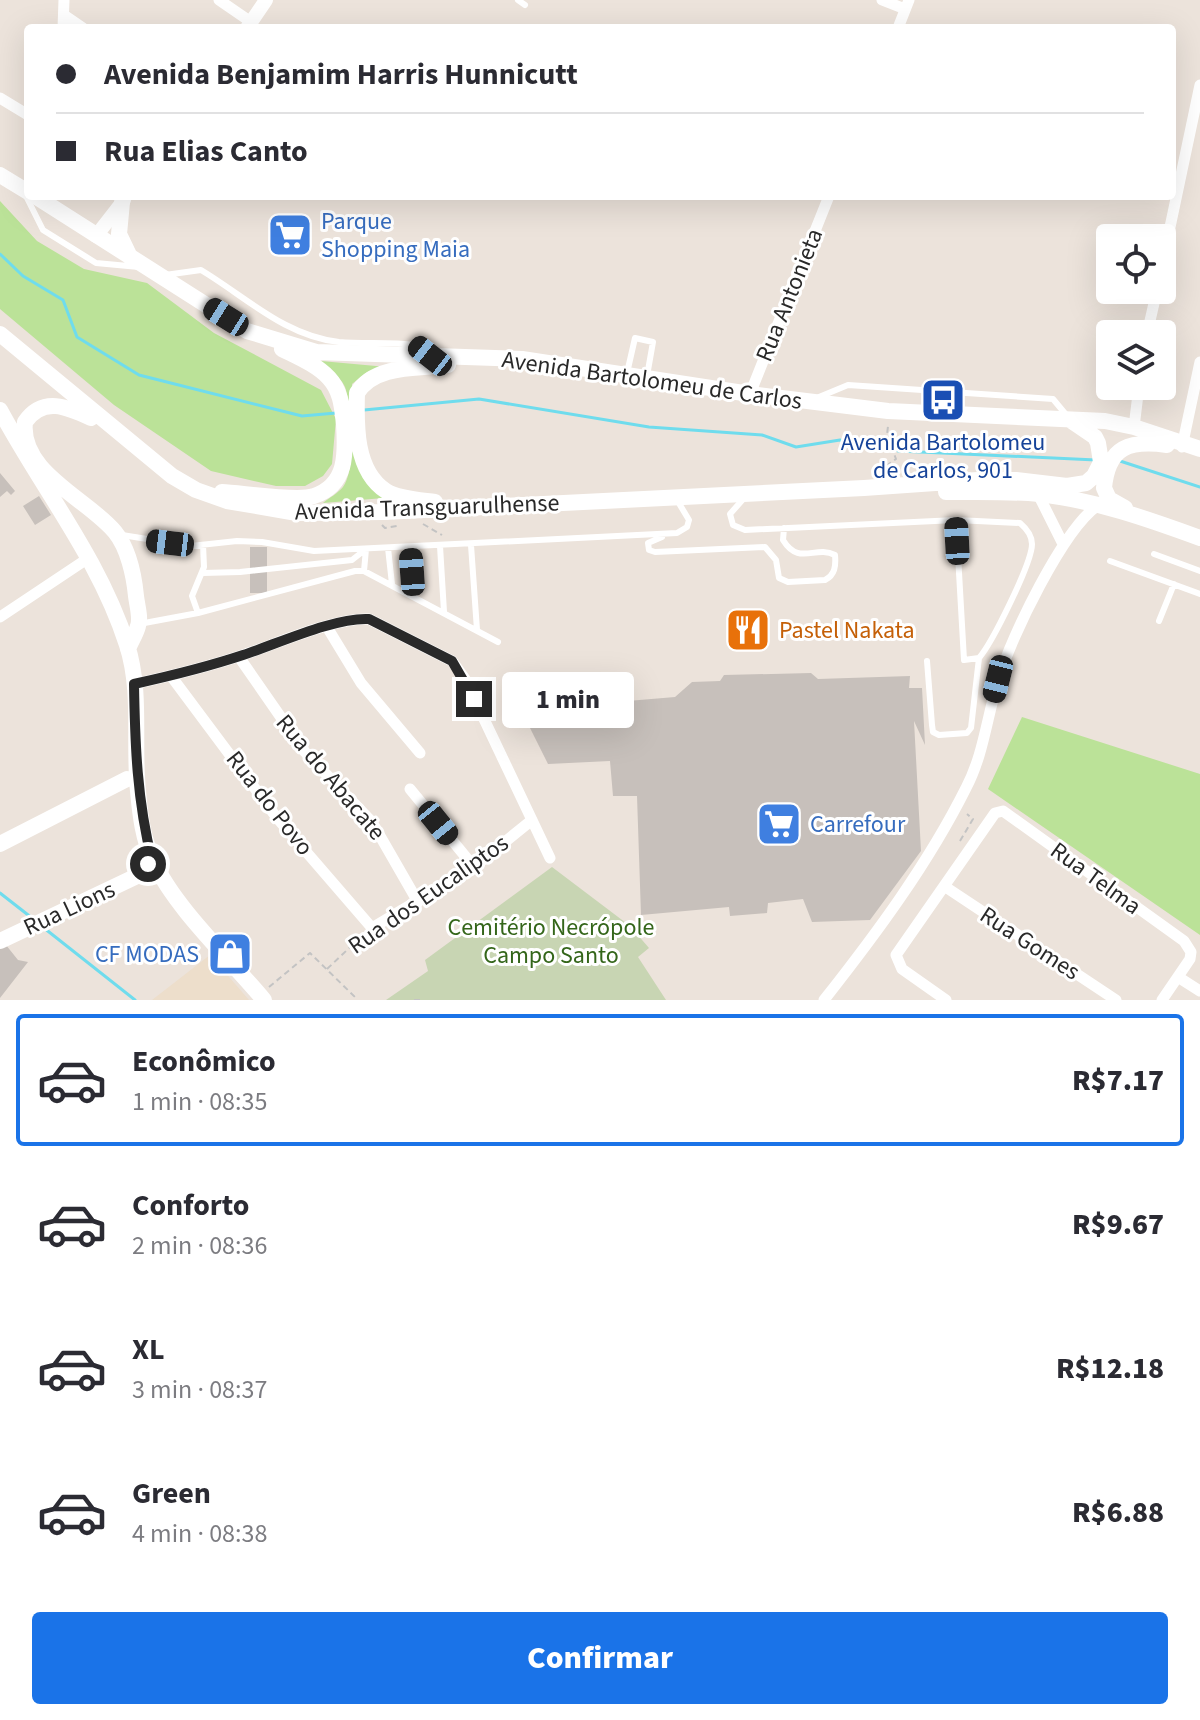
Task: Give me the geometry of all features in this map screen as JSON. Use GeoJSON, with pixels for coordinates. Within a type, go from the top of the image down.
{"type":"FeatureCollection","features":[{"type":"Feature","properties":{"kind":"main road","name":"Avenida Bartolomeu de Carlos"},"geometry":{"type":"LineString","coordinates":[[0,175],[24,190]]}},
{"type":"Feature","properties":{"kind":"main road","name":"Avenida Bartolomeu de Carlos"},"geometry":{"type":"LineString","coordinates":[[40,200],[247,331],[316,352],[522,359],[750,394],[888,411],[1070,420]]}},
{"type":"Feature","properties":{"kind":"main road"},"geometry":{"type":"LineString","coordinates":[[124,200],[119,234],[131,259]]}},
{"type":"Feature","properties":{"kind":"main road"},"geometry":{"type":"LineString","coordinates":[[196,490],[310,498],[333,485],[344,463],[346,449],[342,405],[336,388],[316,367],[247,331]]}},
{"type":"Feature","properties":{"kind":"main road","name":"Avenida Transguarulhense"},"geometry":{"type":"LineString","coordinates":[[0,334],[149,460],[196,490],[227,501],[297,513],[383,512],[859,489]]}},
{"type":"Feature","properties":{"kind":"main road"},"geometry":{"type":"LineString","coordinates":[[492,506],[433,502],[386,491],[374,480],[365,463],[359,442],[357,393],[370,377],[390,371],[522,359]]}},
{"type":"Feature","properties":{"kind":"main road"},"geometry":{"type":"LineString","coordinates":[[107,425],[68,408],[47,406],[30,415],[24,430],[25,440],[36,461],[116,533],[133,573],[139,624],[128,649]]}},
{"type":"Feature","properties":{"kind":"main road"},"geometry":{"type":"LineString","coordinates":[[0,410],[123,615],[139,624]]}},
{"type":"Feature","properties":{"kind":"main road"},"geometry":{"type":"LineString","coordinates":[[1070,420],[1105,421],[1134,427],[1200,449]]}},
{"type":"Feature","properties":{"kind":"main road"},"geometry":{"type":"LineString","coordinates":[[859,489],[978,480],[1078,485],[1094,476],[1101,462],[1101,453],[1095,437],[1070,420]]}},
{"type":"Feature","properties":{"kind":"main road"},"geometry":{"type":"LineString","coordinates":[[1145,519],[1114,504],[1106,493],[1105,479],[1114,457],[1129,445],[1142,442],[1182,444]]}},
{"type":"Feature","properties":{"kind":"main road"},"geometry":{"type":"LineString","coordinates":[[859,489],[1038,494],[1145,519],[1200,538]]}},
{"type":"Feature","properties":{"kind":"main road"},"geometry":{"type":"LineString","coordinates":[[77,535],[92,528],[116,533]]}},
{"type":"Feature","properties":{"kind":"main road"},"geometry":{"type":"LineString","coordinates":[[105,586],[128,649],[134,684],[136,760],[132,785],[152,860],[167,886],[262,997]]}},
{"type":"Feature","properties":{"kind":"main road"},"geometry":{"type":"LineString","coordinates":[[0,844],[132,785]]}},
{"type":"Feature","properties":{"kind":"main road","name":"Rua Lions"},"geometry":{"type":"LineString","coordinates":[[0,941],[137,876],[152,860]]}},
{"type":"Feature","properties":{"kind":"main road","name":"Rua Lions"},"geometry":{"type":"LineString","coordinates":[[137,876],[152,876],[167,886]]}},
{"type":"Feature","properties":{"kind":"street"},"geometry":{"type":"LineString","coordinates":[[63,24],[64,0]]}},
{"type":"Feature","properties":{"kind":"street"},"geometry":{"type":"LineString","coordinates":[[219,0],[248,24]]}},
{"type":"Feature","properties":{"kind":"street"},"geometry":{"type":"LineString","coordinates":[[250,24],[266,0]]}},
{"type":"Feature","properties":{"kind":"street"},"geometry":{"type":"LineString","coordinates":[[882,0],[907,5],[900,24]]}},
{"type":"Feature","properties":{"kind":"street"},"geometry":{"type":"LineString","coordinates":[[64,15],[77,24]]}},
{"type":"Feature","properties":{"kind":"street"},"geometry":{"type":"LineString","coordinates":[[1176,199],[1200,85]]}},
{"type":"Feature","properties":{"kind":"street"},"geometry":{"type":"LineString","coordinates":[[0,98],[24,113]]}},
{"type":"Feature","properties":{"kind":"street"},"geometry":{"type":"LineString","coordinates":[[96,236],[123,200]]}},
{"type":"Feature","properties":{"kind":"street","name":"Rua Antonieta"},"geometry":{"type":"LineString","coordinates":[[750,394],[827,200]]}},
{"type":"Feature","properties":{"kind":"street"},"geometry":{"type":"LineString","coordinates":[[1171,224],[1176,200]]}},
{"type":"Feature","properties":{"kind":"street"},"geometry":{"type":"LineString","coordinates":[[1182,444],[1200,362]]}},
{"type":"Feature","properties":{"kind":"street"},"geometry":{"type":"LineString","coordinates":[[1134,427],[1137,400]]}},
{"type":"Feature","properties":{"kind":"street"},"geometry":{"type":"LineString","coordinates":[[1038,494],[1063,544]]}},
{"type":"Feature","properties":{"kind":"street"},"geometry":{"type":"LineString","coordinates":[[824,1000],[920,868],[955,808],[979,759],[998,679],[1010,646],[1063,544],[1087,513],[1097,506]]}},
{"type":"Feature","properties":{"kind":"street"},"geometry":{"type":"LineString","coordinates":[[0,617],[90,557]]}},
{"type":"Feature","properties":{"kind":"street"},"geometry":{"type":"LineString","coordinates":[[134,684],[239,657],[354,619],[369,619],[452,661],[465,679],[550,858]]}},
{"type":"Feature","properties":{"kind":"street"},"geometry":{"type":"LineString","coordinates":[[327,627],[361,683],[420,753]]}},
{"type":"Feature","properties":{"kind":"street","name":"Rua do Abacate"},"geometry":{"type":"LineString","coordinates":[[239,657],[305,752],[378,829],[418,902]]}},
{"type":"Feature","properties":{"kind":"street","name":"Rua do Povo"},"geometry":{"type":"LineString","coordinates":[[171,676],[277,818],[372,928]]}},
{"type":"Feature","properties":{"kind":"street"},"geometry":{"type":"LineString","coordinates":[[410,789],[474,867]]}},
{"type":"Feature","properties":{"kind":"street","name":"Rua Telma"},"geometry":{"type":"LineString","coordinates":[[944,886],[995,813],[1003,811],[1188,946],[1190,959],[1178,977]]}},
{"type":"Feature","properties":{"kind":"street","name":"Rua dos Eucaliptos"},"geometry":{"type":"LineString","coordinates":[[372,928],[474,867],[532,820]]}},
{"type":"Feature","properties":{"kind":"street"},"geometry":{"type":"LineString","coordinates":[[944,886],[896,955],[902,969],[946,1000]]}},
{"type":"Feature","properties":{"kind":"street","name":"Rua Gomes"},"geometry":{"type":"LineString","coordinates":[[944,886],[1116,1000]]}},
{"type":"Feature","properties":{"kind":"street"},"geometry":{"type":"LineString","coordinates":[[1162,1000],[1178,977],[1200,991]]}},
{"type":"Feature","properties":{"kind":"lane"},"geometry":{"type":"LineString","coordinates":[[518,0],[525,5]]}},
{"type":"Feature","properties":{"kind":"lane"},"geometry":{"type":"LineString","coordinates":[[31,200],[43,230],[96,263],[154,272],[201,270],[280,323],[340,342],[415,345],[430,356]]}},
{"type":"Feature","properties":{"kind":"lane"},"geometry":{"type":"LineString","coordinates":[[627,373],[635,338],[653,342],[647,376]]}},
{"type":"Feature","properties":{"kind":"lane"},"geometry":{"type":"LineString","coordinates":[[809,401],[848,385],[1053,399],[1070,420]]}},
{"type":"Feature","properties":{"kind":"lane"},"geometry":{"type":"LineString","coordinates":[[747,494],[730,514],[733,525],[745,530],[956,520],[1020,523],[1028,531],[1032,542],[1028,561],[979,658],[971,728],[967,733],[939,735],[933,732],[927,661]]}},
{"type":"Feature","properties":{"kind":"lane"},"geometry":{"type":"LineString","coordinates":[[675,497],[686,510],[689,520],[687,527],[648,543],[649,550],[765,547],[776,560],[779,578],[788,582],[831,577],[835,555],[828,552],[804,555],[793,552],[783,540],[784,528]]}},
{"type":"Feature","properties":{"kind":"lane"},"geometry":{"type":"LineString","coordinates":[[956,520],[964,660],[979,658]]}},
{"type":"Feature","properties":{"kind":"lane"},"geometry":{"type":"LineString","coordinates":[[116,533],[149,541],[203,545],[262,542],[314,551],[677,533]]}},
{"type":"Feature","properties":{"kind":"lane"},"geometry":{"type":"LineString","coordinates":[[198,613],[192,596],[203,573],[203,545]]}},
{"type":"Feature","properties":{"kind":"lane"},"geometry":{"type":"LineString","coordinates":[[471,545],[477,630]]}},
{"type":"Feature","properties":{"kind":"lane"},"geometry":{"type":"LineString","coordinates":[[440,546],[444,612]]}},
{"type":"Feature","properties":{"kind":"lane"},"geometry":{"type":"LineString","coordinates":[[410,547],[414,596]]}},
{"type":"Feature","properties":{"kind":"lane"},"geometry":{"type":"LineString","coordinates":[[388,548],[392,584]]}},
{"type":"Feature","properties":{"kind":"lane"},"geometry":{"type":"LineString","coordinates":[[364,571],[366,549]]}},
{"type":"Feature","properties":{"kind":"lane"},"geometry":{"type":"LineString","coordinates":[[203,573],[352,560],[366,549]]}},
{"type":"Feature","properties":{"kind":"lane"},"geometry":{"type":"LineString","coordinates":[[1154,554],[1200,571]]}},
{"type":"Feature","properties":{"kind":"lane"},"geometry":{"type":"LineString","coordinates":[[1110,561],[1200,594]]}},
{"type":"Feature","properties":{"kind":"lane"},"geometry":{"type":"LineString","coordinates":[[139,624],[198,613],[364,571],[498,642]]}},
{"type":"Feature","properties":{"kind":"lane"},"geometry":{"type":"LineString","coordinates":[[1159,621],[1174,584]]}},
{"type":"Feature","properties":{"kind":"path"},"geometry":{"type":"LineString","coordinates":[[859,489],[896,459],[887,435],[888,411]]}},
{"type":"Feature","properties":{"kind":"path"},"geometry":{"type":"LineString","coordinates":[[420,523],[445,537]]}},
{"type":"Feature","properties":{"kind":"path"},"geometry":{"type":"LineString","coordinates":[[955,808],[973,818],[958,845]]}},
{"type":"Feature","properties":{"kind":"path","name":"Rua dos Eucaliptos"},"geometry":{"type":"LineString","coordinates":[[326,969],[372,928]]}},
{"type":"Feature","properties":{"kind":"path"},"geometry":{"type":"LineString","coordinates":[[262,997],[310,953],[357,999]]}},
{"type":"Feature","properties":{"kind":"path"},"geometry":{"type":"LineString","coordinates":[[414,1000],[421,1000]]}},
{"type":"Feature","properties":{"kind":"shaded area"},"geometry":{"type":"Polygon","coordinates":[[[210,955],[249,1000],[152,1000],[210,955]]]}},
{"type":"Feature","properties":{"kind":"green space"},"geometry":{"type":"Polygon","coordinates":[[[0,201],[37,241],[84,269],[147,283],[214,333],[321,390],[336,419],[332,464],[323,476],[305,486],[276,486],[211,471],[114,405],[0,309],[0,201]]]}},
{"type":"Feature","properties":{"kind":"green space"},"geometry":{"type":"Polygon","coordinates":[[[310,360],[387,367],[367,372],[352,384],[357,448],[384,498],[323,503],[343,487],[347,479],[351,423],[343,382],[310,360]]]}},
{"type":"Feature","properties":{"kind":"green space"},"geometry":{"type":"Polygon","coordinates":[[[1022,717],[1200,774],[1200,935],[988,789],[1022,717]]]}},
{"type":"Feature","properties":{"kind":"green space","name":"Cemitério Necrópole Campo Santo"},"geometry":{"type":"Polygon","coordinates":[[[552,867],[630,926],[649,948],[638,957],[666,1000],[386,1000],[428,971],[425,960],[552,867]]]}},
{"type":"Feature","properties":{"kind":"building"},"geometry":{"type":"Polygon","coordinates":[[[0,473],[15,491],[11,495],[7,491],[0,497],[0,473]]]}},
{"type":"Feature","properties":{"kind":"building"},"geometry":{"type":"Polygon","coordinates":[[[39,496],[51,515],[35,525],[23,506],[39,496]]]}},
{"type":"Feature","properties":{"kind":"building"},"geometry":{"type":"Polygon","coordinates":[[[250,547],[267,547],[267,593],[250,593],[250,547]]]}},
{"type":"Feature","properties":{"kind":"building","name":"Carrefour"},"geometry":{"type":"Polygon","coordinates":[[[811,673],[818,679],[910,676],[909,688],[922,688],[925,745],[914,721],[921,851],[870,920],[812,922],[803,899],[768,903],[767,913],[730,916],[729,907],[641,915],[637,796],[613,796],[610,761],[548,764],[521,710],[675,697],[692,682],[720,681],[724,675],[811,673]]]}},
{"type":"Feature","properties":{"kind":"building"},"geometry":{"type":"Polygon","coordinates":[[[6,945],[18,960],[28,962],[0,998],[0,948],[6,945]]]}},
{"type":"Feature","properties":{"kind":"waterway"},"geometry":{"type":"LineString","coordinates":[[0,254],[23,276],[63,300],[77,337],[139,375],[302,416],[336,413]]}},
{"type":"Feature","properties":{"kind":"waterway"},"geometry":{"type":"LineString","coordinates":[[364,410],[479,399],[649,427],[762,435],[796,447],[840,440],[889,450]]}},
{"type":"Feature","properties":{"kind":"waterway"},"geometry":{"type":"LineString","coordinates":[[898,451],[1096,460]]}},
{"type":"Feature","properties":{"kind":"waterway"},"geometry":{"type":"LineString","coordinates":[[1120,461],[1200,487]]}},
{"type":"Feature","properties":{"kind":"waterway"},"geometry":{"type":"LineString","coordinates":[[0,893],[32,918]]}},
{"type":"Feature","properties":{"kind":"waterway"},"geometry":{"type":"LineString","coordinates":[[44,928],[135,1000]]}},
{"type":"Feature","properties":{"kind":"place","name":"Parque Shopping Maia"},"geometry":{"type":"Point","coordinates":[290,235]}},
{"type":"Feature","properties":{"kind":"place","name":"Avenida Bartolomeu de Carlos, 901"},"geometry":{"type":"Point","coordinates":[943,400]}},
{"type":"Feature","properties":{"kind":"place","name":"Pastel Nakata"},"geometry":{"type":"Point","coordinates":[748,630]}},
{"type":"Feature","properties":{"kind":"place","name":"Carrefour"},"geometry":{"type":"Point","coordinates":[779,824]}},
{"type":"Feature","properties":{"kind":"place","name":"CF MODAS"},"geometry":{"type":"Point","coordinates":[230,954]}},
{"type":"Feature","properties":{"kind":"route"},"geometry":{"type":"LineString","coordinates":[[148,864],[152,860],[138,790],[134,684],[239,657],[354,619],[369,619],[452,661],[474,699]]}}]}
